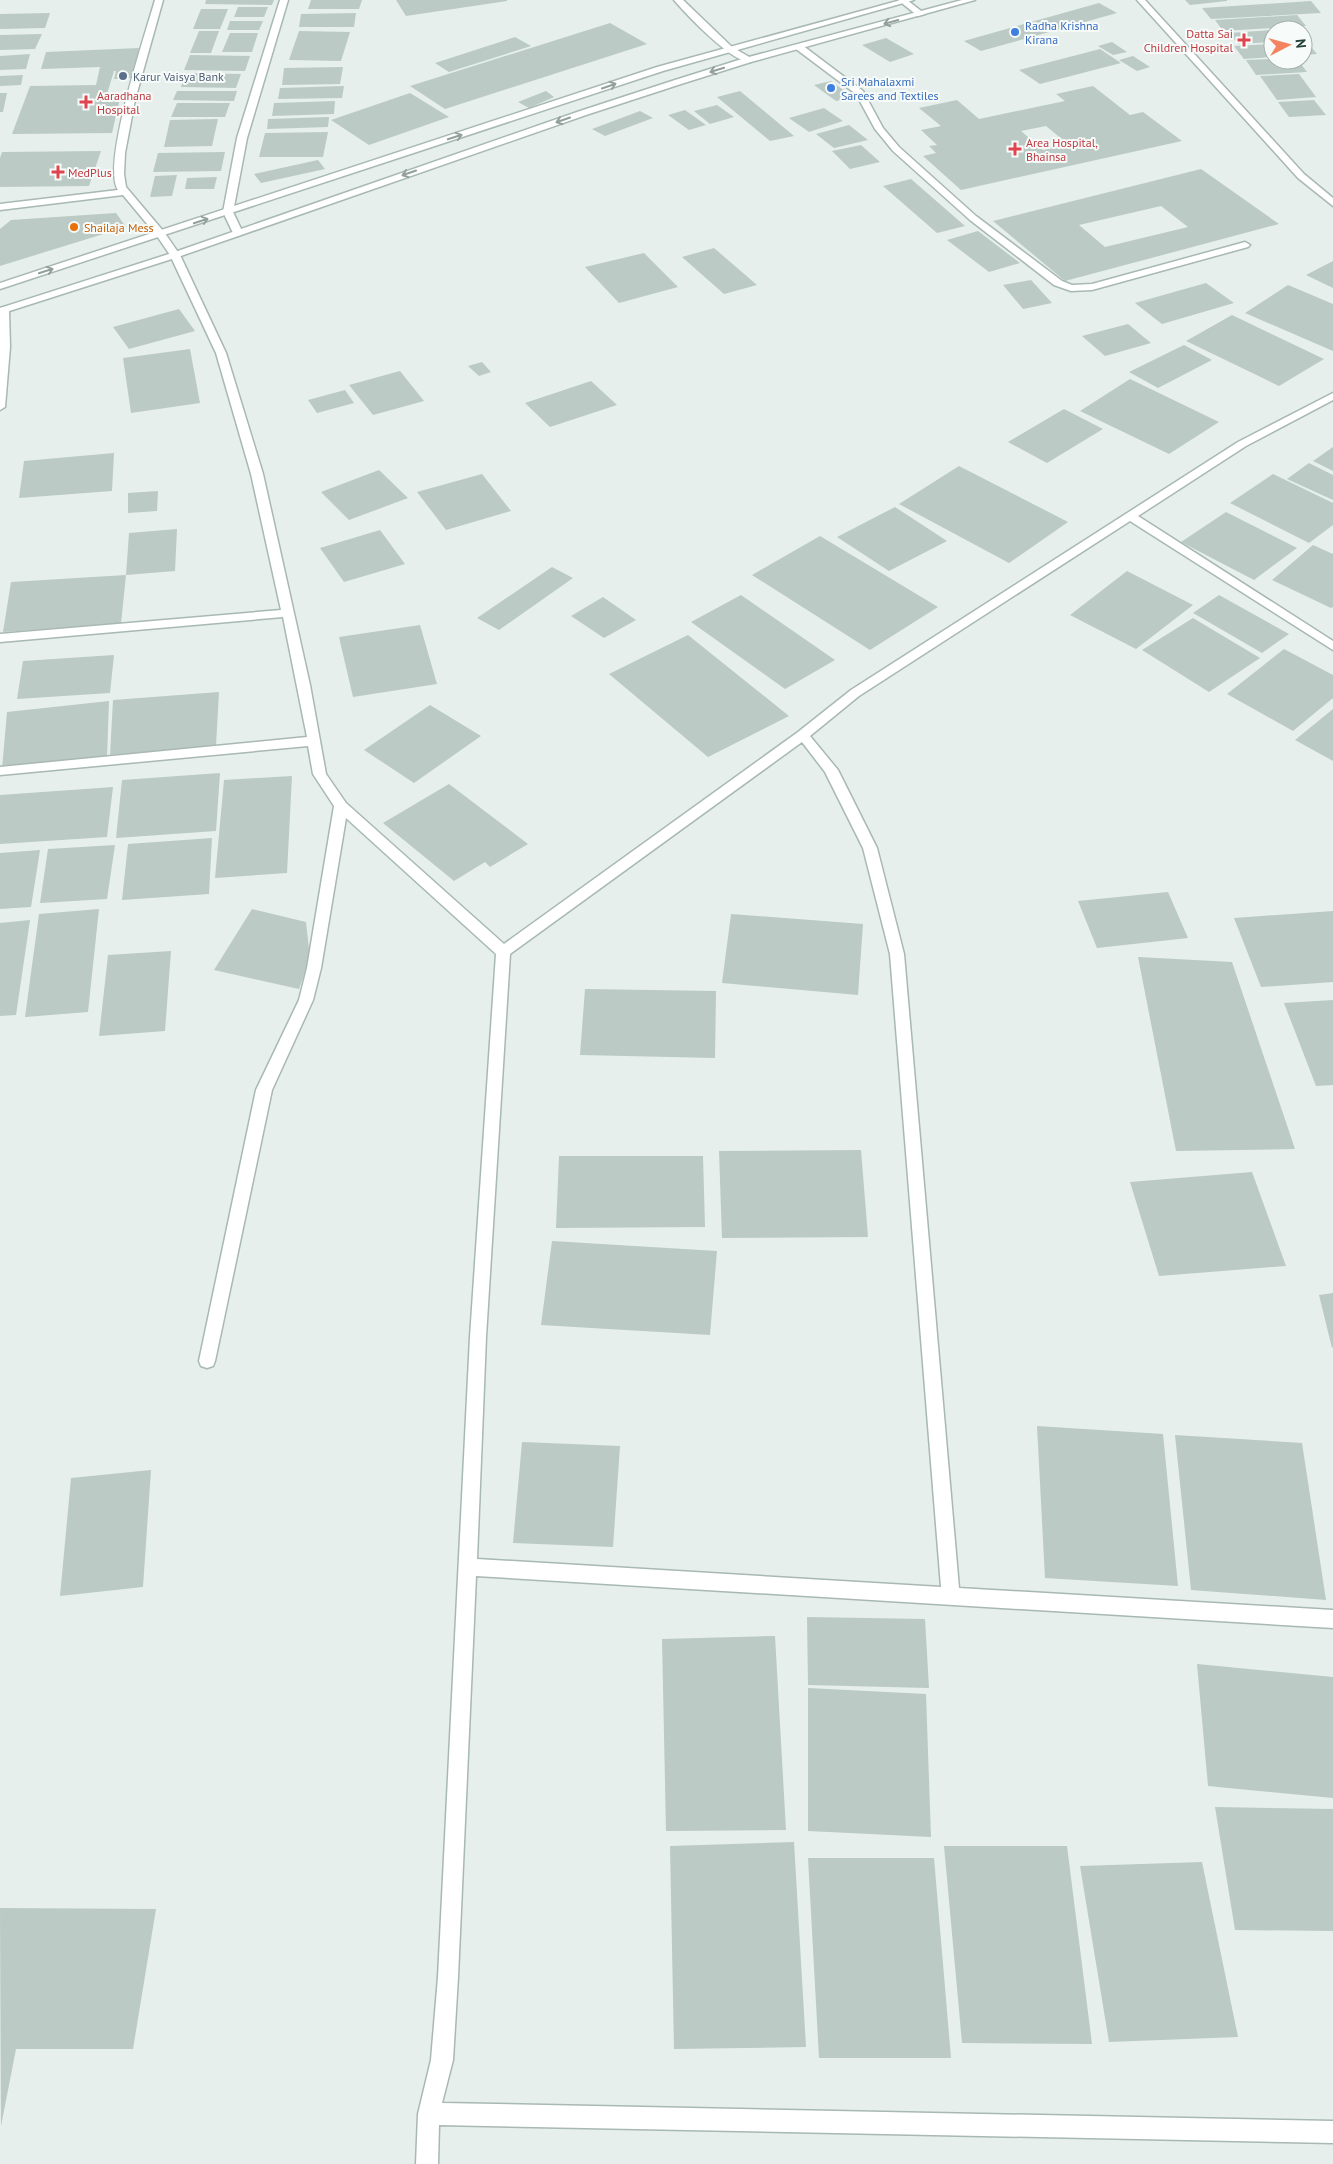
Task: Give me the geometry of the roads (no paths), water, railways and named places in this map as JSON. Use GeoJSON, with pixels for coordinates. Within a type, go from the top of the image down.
{"type":"FeatureCollection","features":[{"type":"Feature","properties":{"kind":"street"},"geometry":{"type":"LineString","coordinates":[[159,0],[131,100],[120,153],[119,174],[124,192],[162,234],[175,255],[221,353],[257,474],[320,774],[341,806],[503,952]]}},
{"type":"Feature","properties":{"kind":"street"},"geometry":{"type":"LineString","coordinates":[[238,233],[228,212],[242,138],[284,0]]}},
{"type":"Feature","properties":{"kind":"street"},"geometry":{"type":"LineString","coordinates":[[678,0],[728,49],[748,60]]}},
{"type":"Feature","properties":{"kind":"street"},"geometry":{"type":"LineString","coordinates":[[0,286],[660,69],[906,0],[921,14]]}},
{"type":"Feature","properties":{"kind":"street"},"geometry":{"type":"LineString","coordinates":[[0,407],[4,347],[2,311],[175,255],[583,113],[748,60],[971,0]]}},
{"type":"Feature","properties":{"kind":"street"},"geometry":{"type":"LineString","coordinates":[[1141,0],[1301,176],[1333,203]]}},
{"type":"Feature","properties":{"kind":"street"},"geometry":{"type":"LineString","coordinates":[[799,47],[860,93],[879,129],[896,148],[973,218],[1058,283],[1071,288],[1092,287],[1245,245]]}},
{"type":"Feature","properties":{"kind":"street"},"geometry":{"type":"LineString","coordinates":[[0,207],[124,192]]}},
{"type":"Feature","properties":{"kind":"street"},"geometry":{"type":"LineString","coordinates":[[503,952],[804,735],[855,692],[1242,444],[1332,398]]}},
{"type":"Feature","properties":{"kind":"street"},"geometry":{"type":"LineString","coordinates":[[1130,516],[1333,646]]}},
{"type":"Feature","properties":{"kind":"street"},"geometry":{"type":"LineString","coordinates":[[0,638],[287,613]]}},
{"type":"Feature","properties":{"kind":"street"},"geometry":{"type":"LineString","coordinates":[[804,735],[831,770],[870,848],[896,954],[951,1596]]}},
{"type":"Feature","properties":{"kind":"street"},"geometry":{"type":"LineString","coordinates":[[0,771],[314,741]]}},
{"type":"Feature","properties":{"kind":"street"},"geometry":{"type":"LineString","coordinates":[[207,1361],[264,1090],[306,1000],[310,984],[341,806]]}},
{"type":"Feature","properties":{"kind":"street"},"geometry":{"type":"LineString","coordinates":[[427,2164],[429,2114],[442,2060],[448,1977],[478,1337],[503,952]]}},
{"type":"Feature","properties":{"kind":"street"},"geometry":{"type":"LineString","coordinates":[[468,1567],[1333,1619]]}},
{"type":"Feature","properties":{"kind":"street"},"geometry":{"type":"LineString","coordinates":[[429,2114],[1333,2132]]}},
{"type":"Feature","properties":{"kind":"place","name":"Radha Krishna Kirana"},"geometry":{"type":"Point","coordinates":[1015,32]}},
{"type":"Feature","properties":{"kind":"place","name":"Datta Sai Children Hospital"},"geometry":{"type":"Point","coordinates":[1244,40]}},
{"type":"Feature","properties":{"kind":"place","name":"Karur Vaisya Bank"},"geometry":{"type":"Point","coordinates":[123,76]}},
{"type":"Feature","properties":{"kind":"place","name":"Sri Mahalaxmi Sarees and Textiles"},"geometry":{"type":"Point","coordinates":[831,88]}},
{"type":"Feature","properties":{"kind":"place","name":"Aaradhana Hospital"},"geometry":{"type":"Point","coordinates":[86,102]}},
{"type":"Feature","properties":{"kind":"place","name":"Area Hospital, Bhainsa"},"geometry":{"type":"Point","coordinates":[1015,149]}},
{"type":"Feature","properties":{"kind":"place","name":"MedPlus"},"geometry":{"type":"Point","coordinates":[58,172]}},
{"type":"Feature","properties":{"kind":"place","name":"Shailaja Mess"},"geometry":{"type":"Point","coordinates":[74,227]}}]}
